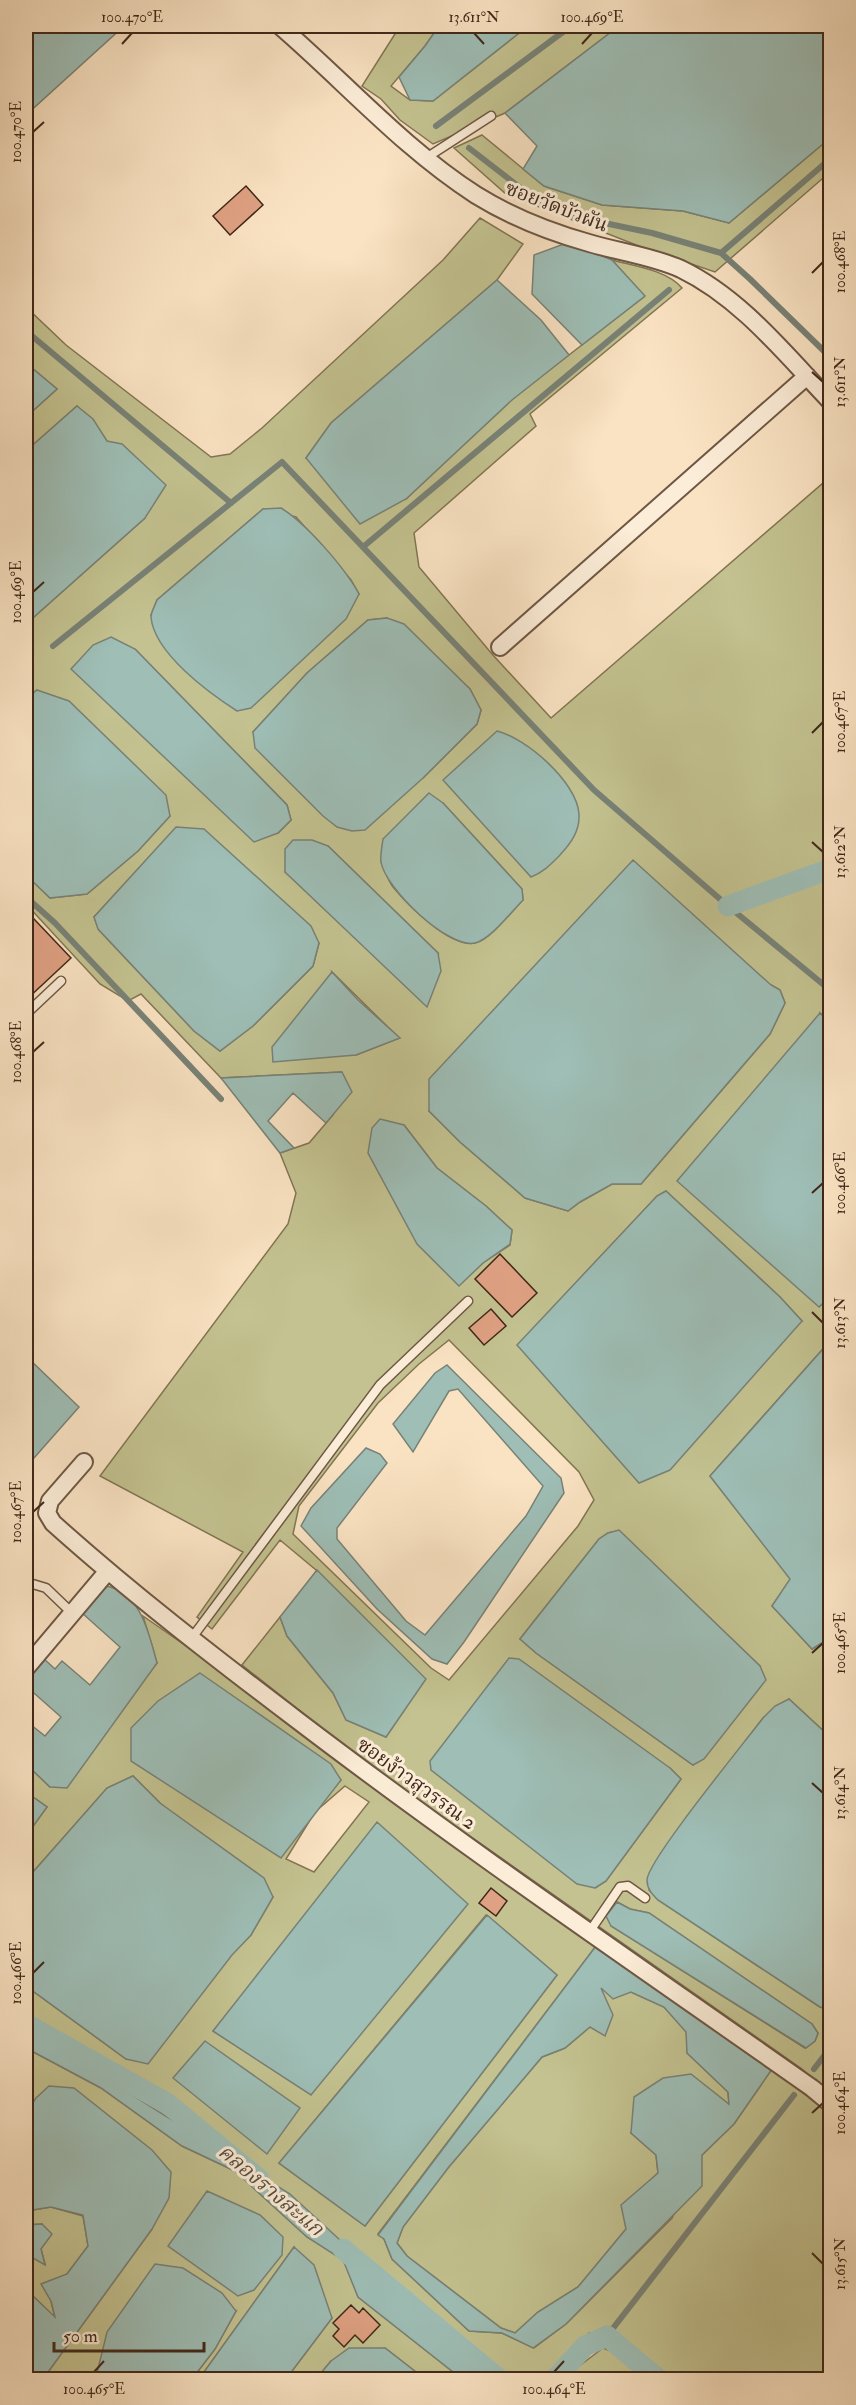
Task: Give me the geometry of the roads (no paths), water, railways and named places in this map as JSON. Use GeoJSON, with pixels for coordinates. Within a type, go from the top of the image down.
{"type":"FeatureCollection","features":[{"type":"Feature","properties":{"kind":"street","name":"ซอยวัดบัวผัน"},"geometry":{"type":"LineString","coordinates":[[280,26],[426,158],[477,195],[518,218],[588,243],[654,260],[680,269],[704,282],[748,316],[831,401]]}},
{"type":"Feature","properties":{"kind":"street"},"geometry":{"type":"LineString","coordinates":[[500,647],[807,376]]}},
{"type":"Feature","properties":{"kind":"street","name":"ซอยง้าวสุวรรณ 2"},"geometry":{"type":"LineString","coordinates":[[84,1462],[50,1501],[47,1513],[53,1522],[107,1572],[403,1801],[831,2103]]}},
{"type":"Feature","properties":{"kind":"street"},"geometry":{"type":"LineString","coordinates":[[26,1668],[107,1572]]}},
{"type":"Feature","properties":{"kind":"lane"},"geometry":{"type":"LineString","coordinates":[[426,158],[490,116]]}},
{"type":"Feature","properties":{"kind":"lane"},"geometry":{"type":"LineString","coordinates":[[26,1014],[61,981]]}},
{"type":"Feature","properties":{"kind":"lane"},"geometry":{"type":"LineString","coordinates":[[191,1639],[380,1384],[468,1300]]}},
{"type":"Feature","properties":{"kind":"lane"},"geometry":{"type":"LineString","coordinates":[[26,1582],[46,1588],[72,1613]]}},
{"type":"Feature","properties":{"kind":"lane"},"geometry":{"type":"LineString","coordinates":[[590,1931],[620,1887],[628,1886],[645,1898]]}},
{"type":"Feature","properties":{"kind":"water"},"geometry":{"type":"Polygon","coordinates":[[[26,26],[124,26],[26,115],[26,26]]]}},
{"type":"Feature","properties":{"kind":"water"},"geometry":{"type":"Polygon","coordinates":[[[439,26],[528,26],[433,101],[410,100],[399,77],[439,26]]]}},
{"type":"Feature","properties":{"kind":"water"},"geometry":{"type":"Polygon","coordinates":[[[619,26],[830,26],[830,138],[729,223],[683,211],[602,205],[544,186],[523,169],[537,146],[505,113],[619,26]]]}},
{"type":"Feature","properties":{"kind":"water"},"geometry":{"type":"Polygon","coordinates":[[[569,242],[612,260],[645,296],[582,345],[532,294],[534,255],[569,242]]]}},
{"type":"Feature","properties":{"kind":"water"},"geometry":{"type":"Polygon","coordinates":[[[497,280],[541,320],[569,355],[512,400],[406,499],[360,524],[306,458],[331,423],[497,280]]]}},
{"type":"Feature","properties":{"kind":"water"},"geometry":{"type":"Polygon","coordinates":[[[26,363],[57,389],[26,417],[26,363]]]}},
{"type":"Feature","properties":{"kind":"water"},"geometry":{"type":"Polygon","coordinates":[[[77,406],[93,419],[107,441],[122,444],[166,485],[145,518],[26,624],[26,451],[77,406]]]}},
{"type":"Feature","properties":{"kind":"water"},"geometry":{"type":"Polygon","coordinates":[[[281,508],[302,524],[324,547],[359,594],[346,619],[251,708],[237,711],[198,683],[172,658],[154,631],[151,615],[157,600],[263,509],[281,508]]]}},
{"type":"Feature","properties":{"kind":"water"},"geometry":{"type":"Polygon","coordinates":[[[387,618],[404,624],[470,689],[481,710],[477,724],[423,778],[365,830],[352,831],[337,827],[323,816],[255,748],[253,732],[307,673],[368,620],[387,618]]]}},
{"type":"Feature","properties":{"kind":"water"},"geometry":{"type":"Polygon","coordinates":[[[111,637],[135,649],[287,805],[291,820],[278,833],[254,842],[71,669],[93,645],[111,637]]]}},
{"type":"Feature","properties":{"kind":"water"},"geometry":{"type":"Polygon","coordinates":[[[37,690],[69,701],[166,795],[170,816],[138,851],[87,894],[50,898],[26,875],[26,699],[37,690]]]}},
{"type":"Feature","properties":{"kind":"water"},"geometry":{"type":"Polygon","coordinates":[[[497,731],[522,742],[548,763],[569,789],[579,814],[576,831],[568,846],[547,868],[531,877],[443,780],[497,731]]]}},
{"type":"Feature","properties":{"kind":"water"},"geometry":{"type":"Polygon","coordinates":[[[429,793],[443,803],[522,889],[523,900],[494,931],[475,943],[449,937],[434,927],[405,901],[385,873],[381,862],[383,839],[429,793]]]}},
{"type":"Feature","properties":{"kind":"water"},"geometry":{"type":"Polygon","coordinates":[[[176,827],[204,829],[311,926],[319,943],[313,966],[253,1026],[220,1051],[194,1031],[98,929],[94,917],[176,827]]]}},
{"type":"Feature","properties":{"kind":"water"},"geometry":{"type":"Polygon","coordinates":[[[293,840],[312,840],[328,846],[438,953],[441,971],[427,1007],[285,872],[285,849],[293,840]]]}},
{"type":"Feature","properties":{"kind":"water"},"geometry":{"type":"Polygon","coordinates":[[[633,860],[771,985],[780,990],[785,1003],[770,1034],[641,1184],[612,1184],[568,1211],[525,1198],[460,1142],[429,1111],[429,1079],[633,860]]]}},
{"type":"Feature","properties":{"kind":"water"},"geometry":{"type":"Polygon","coordinates":[[[332,972],[358,1000],[400,1038],[356,1055],[273,1062],[272,1047],[332,972]]]}},
{"type":"Feature","properties":{"kind":"water"},"geometry":{"type":"Polygon","coordinates":[[[820,1013],[830,1023],[830,1296],[819,1307],[677,1181],[820,1013]]]}},
{"type":"Feature","properties":{"kind":"water"},"geometry":{"type":"Polygon","coordinates":[[[342,1072],[352,1092],[326,1123],[293,1093],[268,1121],[294,1148],[280,1153],[221,1078],[342,1072]]]}},
{"type":"Feature","properties":{"kind":"water"},"geometry":{"type":"Polygon","coordinates":[[[380,1119],[404,1125],[437,1168],[486,1206],[512,1230],[510,1244],[483,1263],[459,1286],[417,1244],[368,1153],[372,1128],[380,1119]]]}},
{"type":"Feature","properties":{"kind":"water"},"geometry":{"type":"Polygon","coordinates":[[[666,1191],[780,1297],[802,1321],[670,1470],[639,1483],[517,1345],[657,1196],[666,1191]]]}},
{"type":"Feature","properties":{"kind":"water"},"geometry":{"type":"Polygon","coordinates":[[[830,1341],[830,1638],[812,1649],[772,1606],[790,1579],[710,1476],[830,1341]]]}},
{"type":"Feature","properties":{"kind":"water"},"geometry":{"type":"Polygon","coordinates":[[[26,1356],[79,1407],[26,1467],[26,1356]]]}},
{"type":"Feature","properties":{"kind":"water"},"geometry":{"type":"Polygon","coordinates":[[[447,1365],[561,1478],[564,1493],[447,1664],[432,1659],[377,1609],[301,1526],[311,1508],[366,1448],[380,1454],[387,1463],[337,1528],[337,1539],[406,1621],[425,1635],[526,1516],[543,1486],[458,1389],[449,1391],[413,1452],[393,1424],[435,1373],[447,1365]]]}},
{"type":"Feature","properties":{"kind":"water"},"geometry":{"type":"Polygon","coordinates":[[[619,1530],[760,1666],[766,1680],[704,1759],[693,1765],[536,1653],[520,1639],[599,1539],[619,1530]]]}},
{"type":"Feature","properties":{"kind":"water"},"geometry":{"type":"Polygon","coordinates":[[[317,1570],[426,1679],[386,1737],[346,1720],[333,1693],[287,1636],[280,1617],[317,1570]]]}},
{"type":"Feature","properties":{"kind":"water"},"geometry":{"type":"Polygon","coordinates":[[[106,1586],[128,1596],[135,1605],[147,1627],[157,1663],[67,1788],[50,1787],[26,1764],[26,1721],[45,1736],[61,1717],[26,1686],[26,1681],[43,1658],[55,1669],[62,1661],[90,1685],[120,1647],[82,1613],[92,1599],[106,1586]]]}},
{"type":"Feature","properties":{"kind":"water"},"geometry":{"type":"Polygon","coordinates":[[[509,1658],[519,1659],[670,1768],[681,1779],[606,1881],[595,1888],[577,1884],[431,1770],[430,1761],[509,1658]]]}},
{"type":"Feature","properties":{"kind":"water"},"geometry":{"type":"Polygon","coordinates":[[[200,1673],[331,1764],[341,1780],[281,1858],[131,1761],[131,1728],[158,1701],[200,1673]]]}},
{"type":"Feature","properties":{"kind":"water"},"geometry":{"type":"Polygon","coordinates":[[[789,1699],[830,1737],[829,2010],[820,2007],[658,1900],[650,1891],[647,1883],[651,1869],[698,1801],[763,1718],[775,1706],[789,1699]]]}},
{"type":"Feature","properties":{"kind":"water"},"geometry":{"type":"Polygon","coordinates":[[[133,1776],[160,1803],[264,1878],[273,1897],[251,1935],[232,1955],[148,2064],[126,2059],[26,1986],[26,1880],[107,1788],[133,1776]]]}},
{"type":"Feature","properties":{"kind":"water"},"geometry":{"type":"Polygon","coordinates":[[[26,1792],[47,1807],[26,1836],[26,1792]]]}},
{"type":"Feature","properties":{"kind":"water"},"geometry":{"type":"Polygon","coordinates":[[[377,1822],[468,1904],[311,2095],[213,2031],[377,1822]]]}},
{"type":"Feature","properties":{"kind":"water"},"geometry":{"type":"Polygon","coordinates":[[[617,1902],[630,1909],[649,1913],[812,2024],[818,2033],[815,2041],[806,2048],[611,1926],[606,1916],[617,1902]]]}},
{"type":"Feature","properties":{"kind":"water"},"geometry":{"type":"Polygon","coordinates":[[[487,1915],[557,1975],[365,2226],[279,2163],[487,1915]]]}},
{"type":"Feature","properties":{"kind":"water"},"geometry":{"type":"Polygon","coordinates":[[[596,1946],[772,2069],[734,2124],[702,2155],[702,2186],[566,2324],[533,2348],[502,2333],[469,2331],[392,2259],[384,2239],[378,2235],[596,1946]],[[601,1988],[613,2015],[605,2036],[590,2027],[565,2048],[542,2057],[448,2168],[403,2227],[397,2243],[407,2256],[501,2328],[515,2333],[538,2312],[578,2287],[626,2229],[621,2205],[658,2173],[656,2155],[631,2133],[634,2097],[663,2078],[691,2074],[729,2104],[728,2092],[687,2053],[686,2032],[664,2007],[631,1992],[613,1999],[601,1988]]]}},
{"type":"Feature","properties":{"kind":"water"},"geometry":{"type":"Polygon","coordinates":[[[26,2024],[49,2043],[290,2194],[353,2252],[386,2297],[457,2352],[501,2379],[462,2379],[358,2297],[343,2260],[307,2237],[235,2171],[182,2146],[101,2088],[26,2048],[26,2024]]]}},
{"type":"Feature","properties":{"kind":"water"},"geometry":{"type":"Polygon","coordinates":[[[205,2041],[300,2108],[267,2154],[173,2078],[205,2041]]]}},
{"type":"Feature","properties":{"kind":"water"},"geometry":{"type":"Polygon","coordinates":[[[49,2086],[74,2088],[152,2150],[171,2172],[169,2198],[152,2229],[43,2379],[26,2379],[26,2298],[34,2297],[55,2317],[51,2301],[41,2284],[67,2274],[88,2246],[83,2215],[51,2207],[26,2211],[26,2113],[36,2098],[49,2086]]]}},
{"type":"Feature","properties":{"kind":"water"},"geometry":{"type":"Polygon","coordinates":[[[207,2191],[260,2215],[283,2237],[282,2255],[254,2290],[238,2296],[168,2246],[207,2191]]]}},
{"type":"Feature","properties":{"kind":"water"},"geometry":{"type":"Polygon","coordinates":[[[42,2224],[52,2234],[41,2249],[45,2265],[26,2254],[26,2225],[42,2224]]]}},
{"type":"Feature","properties":{"kind":"water"},"geometry":{"type":"Polygon","coordinates":[[[294,2247],[314,2265],[332,2318],[286,2379],[199,2379],[294,2247]]]}},
{"type":"Feature","properties":{"kind":"water"},"geometry":{"type":"Polygon","coordinates":[[[155,2264],[183,2268],[222,2293],[236,2311],[215,2349],[192,2379],[104,2379],[97,2373],[107,2332],[155,2264]]]}},
{"type":"Feature","properties":{"kind":"water"},"geometry":{"type":"Polygon","coordinates":[[[349,2348],[385,2348],[425,2379],[316,2379],[331,2361],[349,2348]]]}},
{"type":"Feature","properties":{"kind":"waterway"},"geometry":{"type":"LineString","coordinates":[[436,126],[571,26]]}},
{"type":"Feature","properties":{"kind":"waterway"},"geometry":{"type":"LineString","coordinates":[[469,148],[531,196],[571,216],[652,233],[721,253],[827,354]]}},
{"type":"Feature","properties":{"kind":"waterway"},"geometry":{"type":"LineString","coordinates":[[721,253],[830,159]]}},
{"type":"Feature","properties":{"kind":"waterway"},"geometry":{"type":"LineString","coordinates":[[363,547],[669,290]]}},
{"type":"Feature","properties":{"kind":"waterway"},"geometry":{"type":"LineString","coordinates":[[26,331],[231,503]]}},
{"type":"Feature","properties":{"kind":"waterway"},"geometry":{"type":"LineString","coordinates":[[53,646],[282,462],[594,790],[728,906],[830,990]]}},
{"type":"Feature","properties":{"kind":"waterway"},"geometry":{"type":"LineString","coordinates":[[26,671],[31,666]]}},
{"type":"Feature","properties":{"kind":"waterway"},"geometry":{"type":"LineString","coordinates":[[728,906],[830,869]]}},
{"type":"Feature","properties":{"kind":"waterway"},"geometry":{"type":"LineString","coordinates":[[26,897],[55,923],[221,1099]]}},
{"type":"Feature","properties":{"kind":"waterway","name":"คลองรางสะแก"},"geometry":{"type":"LineString","coordinates":[[26,2024],[168,2104],[259,2179]]}},
{"type":"Feature","properties":{"kind":"waterway"},"geometry":{"type":"LineString","coordinates":[[814,2069],[830,2048]]}},
{"type":"Feature","properties":{"kind":"waterway"},"geometry":{"type":"LineString","coordinates":[[607,2336],[794,2095]]}},
{"type":"Feature","properties":{"kind":"waterway","name":"คลองรางสะแก"},"geometry":{"type":"LineString","coordinates":[[343,2249],[500,2380]]}},
{"type":"Feature","properties":{"kind":"waterway","name":"คลองรางสะแก"},"geometry":{"type":"LineString","coordinates":[[554,2380],[585,2346],[607,2336],[659,2380]]}}]}
